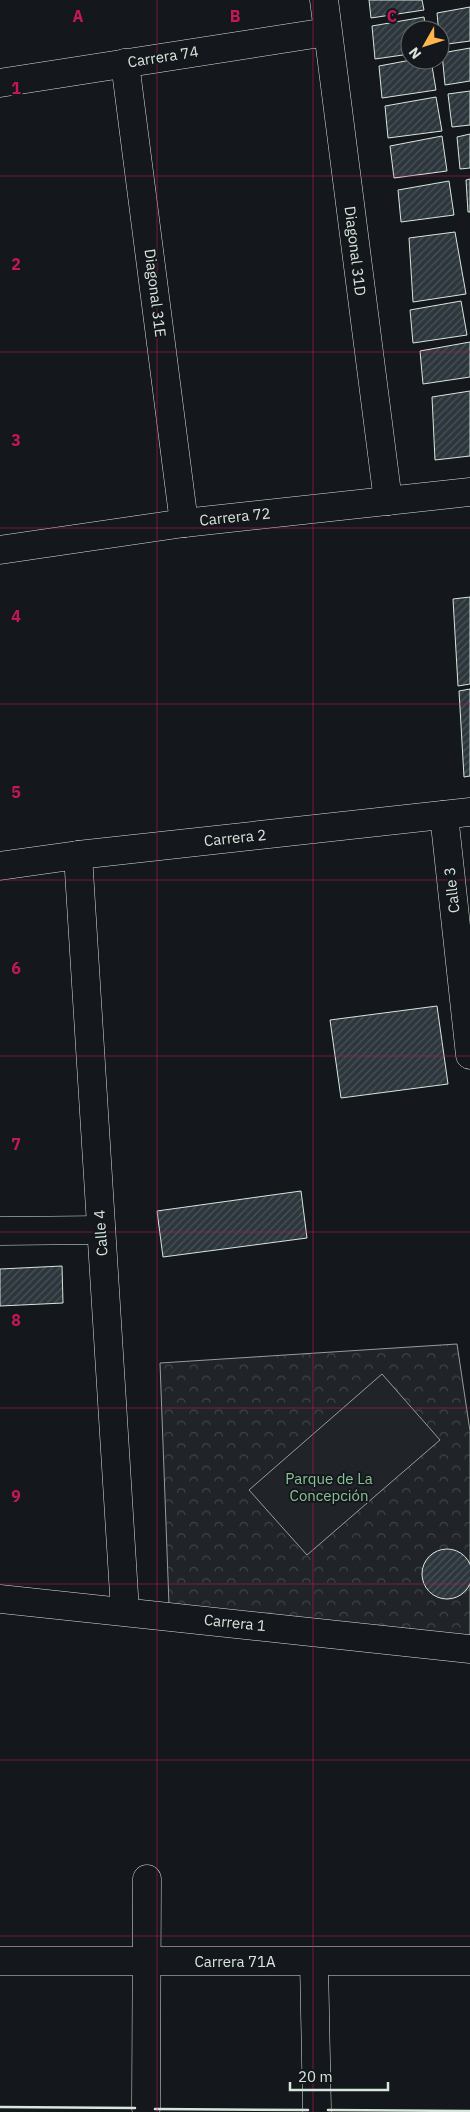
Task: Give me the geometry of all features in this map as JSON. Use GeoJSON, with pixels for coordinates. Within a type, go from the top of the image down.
{"type":"FeatureCollection","features":[{"type":"Feature","properties":{"kind":"street","name":"Diagonal 31D"},"geometry":{"type":"LineString","coordinates":[[324,0],[388,501]]}},
{"type":"Feature","properties":{"kind":"street","name":"Carrera 74"},"geometry":{"type":"LineString","coordinates":[[0,83],[327,32]]}},
{"type":"Feature","properties":{"kind":"street","name":"Diagonal 31E"},"geometry":{"type":"LineString","coordinates":[[125,63],[184,523]]}},
{"type":"Feature","properties":{"kind":"street","name":"Carrera 72"},"geometry":{"type":"LineString","coordinates":[[0,550],[184,523],[470,492]]}},
{"type":"Feature","properties":{"kind":"street","name":"Carrera 2"},"geometry":{"type":"LineString","coordinates":[[0,866],[78,855],[457,813]]}},
{"type":"Feature","properties":{"kind":"street","name":"Calle 3"},"geometry":{"type":"LineString","coordinates":[[457,813],[470,1054]]}},
{"type":"Feature","properties":{"kind":"street","name":"Calle 4"},"geometry":{"type":"LineString","coordinates":[[78,855],[125,1612]]}},
{"type":"Feature","properties":{"kind":"street"},"geometry":{"type":"LineString","coordinates":[[0,1231],[101,1230]]}},
{"type":"Feature","properties":{"kind":"street","name":"Carrera 1"},"geometry":{"type":"LineString","coordinates":[[0,1599],[470,1649]]}},
{"type":"Feature","properties":{"kind":"street"},"geometry":{"type":"LineString","coordinates":[[146,2108],[147,1879]]}},
{"type":"Feature","properties":{"kind":"street","name":"Carrera 71A"},"geometry":{"type":"LineString","coordinates":[[0,1961],[470,1961]]}},
{"type":"Feature","properties":{"kind":"street"},"geometry":{"type":"LineString","coordinates":[[314,1962],[318,2110]]}},
{"type":"Feature","properties":{"kind":"green space","name":"Parque de La Concepción"},"geometry":{"type":"Polygon","coordinates":[[[457,1344],[470,1431],[470,1641],[169,1605],[160,1363],[457,1344]]]}},
{"type":"Feature","properties":{"kind":"green space"},"geometry":{"type":"Polygon","coordinates":[[[382,1374],[440,1440],[307,1555],[249,1490],[382,1374]]]}},
{"type":"Feature","properties":{"kind":"building"},"geometry":{"type":"Polygon","coordinates":[[[369,0],[422,0],[424,10],[371,18],[369,0]]]}},
{"type":"Feature","properties":{"kind":"building"},"geometry":{"type":"Polygon","coordinates":[[[470,7],[470,41],[450,44],[450,20],[438,20],[437,13],[470,7]]]}},
{"type":"Feature","properties":{"kind":"building"},"geometry":{"type":"Polygon","coordinates":[[[424,17],[424,20],[407,20],[424,17]]]}},
{"type":"Feature","properties":{"kind":"building"},"geometry":{"type":"Polygon","coordinates":[[[400,21],[400,55],[375,59],[372,26],[400,21]]]}},
{"type":"Feature","properties":{"kind":"building"},"geometry":{"type":"Polygon","coordinates":[[[470,48],[470,81],[445,85],[444,70],[450,70],[450,52],[470,48]]]}},
{"type":"Feature","properties":{"kind":"building"},"geometry":{"type":"Polygon","coordinates":[[[400,62],[400,70],[433,70],[436,90],[382,98],[379,66],[400,62]]]}},
{"type":"Feature","properties":{"kind":"building"},"geometry":{"type":"Polygon","coordinates":[[[470,91],[470,125],[452,127],[448,94],[470,91]]]}},
{"type":"Feature","properties":{"kind":"building"},"geometry":{"type":"Polygon","coordinates":[[[436,97],[442,131],[388,138],[385,106],[436,97]]]}},
{"type":"Feature","properties":{"kind":"building"},"geometry":{"type":"Polygon","coordinates":[[[470,134],[470,168],[460,169],[457,137],[470,134]]]}},
{"type":"Feature","properties":{"kind":"building"},"geometry":{"type":"Polygon","coordinates":[[[442,136],[447,171],[394,178],[390,146],[442,136]]]}},
{"type":"Feature","properties":{"kind":"building"},"geometry":{"type":"Polygon","coordinates":[[[470,179],[470,212],[468,212],[466,180],[470,179]]]}},
{"type":"Feature","properties":{"kind":"building"},"geometry":{"type":"Polygon","coordinates":[[[449,181],[454,215],[401,222],[398,190],[449,181]]]}},
{"type":"Feature","properties":{"kind":"building"},"geometry":{"type":"Polygon","coordinates":[[[455,232],[466,294],[413,302],[409,238],[455,232]]]}},
{"type":"Feature","properties":{"kind":"building"},"geometry":{"type":"Polygon","coordinates":[[[461,301],[467,335],[413,343],[410,310],[461,301]]]}},
{"type":"Feature","properties":{"kind":"building"},"geometry":{"type":"Polygon","coordinates":[[[470,342],[470,377],[423,384],[420,351],[470,342]]]}},
{"type":"Feature","properties":{"kind":"building"},"geometry":{"type":"Polygon","coordinates":[[[470,391],[470,456],[435,460],[432,397],[470,391]]]}},
{"type":"Feature","properties":{"kind":"building"},"geometry":{"type":"Polygon","coordinates":[[[470,597],[470,684],[458,686],[453,599],[470,597]]]}},
{"type":"Feature","properties":{"kind":"building"},"geometry":{"type":"Polygon","coordinates":[[[470,689],[470,776],[464,777],[459,691],[470,689]]]}},
{"type":"Feature","properties":{"kind":"building"},"geometry":{"type":"Polygon","coordinates":[[[437,1006],[448,1084],[341,1098],[330,1020],[437,1006]]]}},
{"type":"Feature","properties":{"kind":"building"},"geometry":{"type":"Polygon","coordinates":[[[301,1191],[307,1238],[163,1257],[157,1211],[301,1191]]]}},
{"type":"Feature","properties":{"kind":"building"},"geometry":{"type":"Polygon","coordinates":[[[62,1266],[63,1303],[0,1306],[0,1269],[62,1266]]]}},
{"type":"Feature","properties":{"kind":"building"},"geometry":{"type":"Polygon","coordinates":[[[447,1549],[465,1556],[472,1574],[465,1592],[447,1599],[429,1592],[422,1574],[429,1556],[447,1549]]]}},
{"type":"Feature","properties":{"kind":"wall"},"geometry":{"type":"LineString","coordinates":[[0,2107],[135,2108]]}},
{"type":"Feature","properties":{"kind":"wall"},"geometry":{"type":"LineString","coordinates":[[155,2109],[308,2110]]}},
{"type":"Feature","properties":{"kind":"wall"},"geometry":{"type":"LineString","coordinates":[[328,2110],[470,2111]]}}]}
